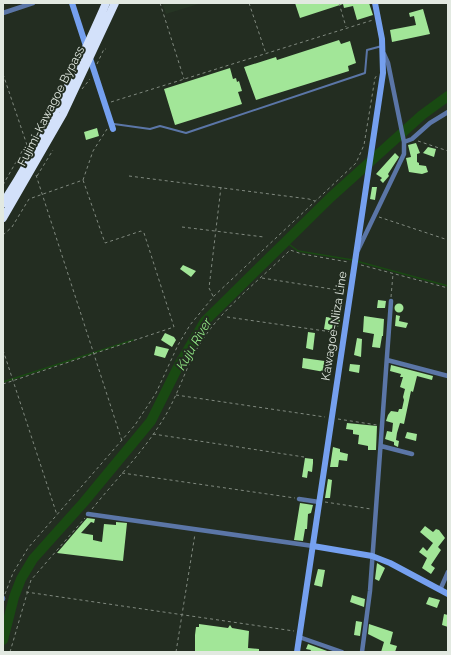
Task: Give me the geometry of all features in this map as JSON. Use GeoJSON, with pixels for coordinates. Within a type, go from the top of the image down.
{"type":"FeatureCollection","features":[{"type":"Feature","properties":{"kind":"highway","name":"Fujimi-Kawagoe Bypass"},"geometry":{"type":"LineString","coordinates":[[3,203],[33,152],[86,47],[106,3]]}},
{"type":"Feature","properties":{"kind":"highway","name":"Fujimi-Kawagoe Bypass"},"geometry":{"type":"LineString","coordinates":[[3,218],[34,174],[115,3]]}},
{"type":"Feature","properties":{"kind":"main road"},"geometry":{"type":"LineString","coordinates":[[72,3],[112,127]]}},
{"type":"Feature","properties":{"kind":"main road","name":"Kawagoe-Niiza Line"},"geometry":{"type":"LineString","coordinates":[[297,652],[383,73],[383,45],[375,3]]}},
{"type":"Feature","properties":{"kind":"main road"},"geometry":{"type":"LineString","coordinates":[[313,546],[372,556],[390,563],[448,594]]}},
{"type":"Feature","properties":{"kind":"street"},"geometry":{"type":"LineString","coordinates":[[3,13],[33,3]]}},
{"type":"Feature","properties":{"kind":"street"},"geometry":{"type":"LineString","coordinates":[[356,255],[404,154],[404,142],[388,63],[384,54]]}},
{"type":"Feature","properties":{"kind":"street"},"geometry":{"type":"LineString","coordinates":[[404,142],[412,139],[430,123],[448,112]]}},
{"type":"Feature","properties":{"kind":"street"},"geometry":{"type":"LineString","coordinates":[[362,652],[370,591],[391,301]]}},
{"type":"Feature","properties":{"kind":"street"},"geometry":{"type":"LineString","coordinates":[[387,360],[448,376]]}},
{"type":"Feature","properties":{"kind":"street"},"geometry":{"type":"LineString","coordinates":[[381,446],[412,454]]}},
{"type":"Feature","properties":{"kind":"street"},"geometry":{"type":"LineString","coordinates":[[299,498],[319,502]]}},
{"type":"Feature","properties":{"kind":"street"},"geometry":{"type":"LineString","coordinates":[[88,514],[313,546]]}},
{"type":"Feature","properties":{"kind":"street"},"geometry":{"type":"LineString","coordinates":[[440,590],[448,572]]}},
{"type":"Feature","properties":{"kind":"street"},"geometry":{"type":"LineString","coordinates":[[300,635],[342,652]]}},
{"type":"Feature","properties":{"kind":"lane"},"geometry":{"type":"LineString","coordinates":[[112,127],[118,124],[150,129],[160,126],[186,133],[365,73],[367,50],[383,45]]}},
{"type":"Feature","properties":{"kind":"path"},"geometry":{"type":"LineString","coordinates":[[160,3],[184,79]]}},
{"type":"Feature","properties":{"kind":"path"},"geometry":{"type":"LineString","coordinates":[[249,3],[266,54]]}},
{"type":"Feature","properties":{"kind":"path"},"geometry":{"type":"LineString","coordinates":[[338,3],[347,28]]}},
{"type":"Feature","properties":{"kind":"path"},"geometry":{"type":"LineString","coordinates":[[105,105],[378,19]]}},
{"type":"Feature","properties":{"kind":"path"},"geometry":{"type":"LineString","coordinates":[[93,69],[104,49],[106,50]]}},
{"type":"Feature","properties":{"kind":"path"},"geometry":{"type":"LineString","coordinates":[[3,599],[13,572],[28,548],[135,425],[156,393],[178,345],[190,325],[214,296],[347,172],[360,156],[364,145],[375,78],[383,73]]}},
{"type":"Feature","properties":{"kind":"path"},"geometry":{"type":"LineString","coordinates":[[3,74],[26,145],[33,152]]}},
{"type":"Feature","properties":{"kind":"path"},"geometry":{"type":"LineString","coordinates":[[3,384],[174,326],[144,233],[140,231],[105,243],[84,180],[98,141],[112,127]]}},
{"type":"Feature","properties":{"kind":"path"},"geometry":{"type":"LineString","coordinates":[[412,139],[448,151]]}},
{"type":"Feature","properties":{"kind":"path"},"geometry":{"type":"LineString","coordinates":[[3,185],[26,145]]}},
{"type":"Feature","properties":{"kind":"path"},"geometry":{"type":"LineString","coordinates":[[52,150],[34,174],[122,441]]}},
{"type":"Feature","properties":{"kind":"path"},"geometry":{"type":"LineString","coordinates":[[129,176],[221,187],[316,201]]}},
{"type":"Feature","properties":{"kind":"path"},"geometry":{"type":"LineString","coordinates":[[3,235],[12,227],[29,199],[84,180]]}},
{"type":"Feature","properties":{"kind":"path"},"geometry":{"type":"LineString","coordinates":[[214,296],[209,288],[221,187]]}},
{"type":"Feature","properties":{"kind":"path"},"geometry":{"type":"LineString","coordinates":[[375,215],[448,240]]}},
{"type":"Feature","properties":{"kind":"path"},"geometry":{"type":"LineString","coordinates":[[182,227],[264,237]]}},
{"type":"Feature","properties":{"kind":"path"},"geometry":{"type":"LineString","coordinates":[[10,652],[26,592],[31,580],[88,514],[153,434],[176,395],[194,353],[205,336],[226,311],[290,250],[302,254],[354,263],[448,288]]}},
{"type":"Feature","properties":{"kind":"path"},"geometry":{"type":"LineString","coordinates":[[391,301],[393,273]]}},
{"type":"Feature","properties":{"kind":"path"},"geometry":{"type":"LineString","coordinates":[[262,278],[350,292]]}},
{"type":"Feature","properties":{"kind":"path"},"geometry":{"type":"LineString","coordinates":[[227,317],[344,334]]}},
{"type":"Feature","properties":{"kind":"path"},"geometry":{"type":"LineString","coordinates":[[3,350],[57,515]]}},
{"type":"Feature","properties":{"kind":"path"},"geometry":{"type":"LineString","coordinates":[[176,395],[382,426]]}},
{"type":"Feature","properties":{"kind":"path"},"geometry":{"type":"LineString","coordinates":[[153,434],[304,458]]}},
{"type":"Feature","properties":{"kind":"path"},"geometry":{"type":"LineString","coordinates":[[122,473],[299,498]]}},
{"type":"Feature","properties":{"kind":"path"},"geometry":{"type":"LineString","coordinates":[[319,502],[376,510]]}},
{"type":"Feature","properties":{"kind":"path"},"geometry":{"type":"LineString","coordinates":[[176,652],[196,529]]}},
{"type":"Feature","properties":{"kind":"path"},"geometry":{"type":"LineString","coordinates":[[26,592],[182,615],[300,635]]}},
{"type":"Feature","properties":{"kind":"shaded area"},"geometry":{"type":"Polygon","coordinates":[[[162,3],[202,3],[166,14],[162,3]]]}},
{"type":"Feature","properties":{"kind":"building"},"geometry":{"type":"Polygon","coordinates":[[[295,3],[369,3],[373,15],[357,20],[353,6],[344,8],[343,4],[300,18],[295,3]]]}},
{"type":"Feature","properties":{"kind":"building"},"geometry":{"type":"Polygon","coordinates":[[[423,9],[430,34],[392,42],[390,30],[416,25],[414,16],[410,17],[409,13],[423,9]]]}},
{"type":"Feature","properties":{"kind":"building"},"geometry":{"type":"Polygon","coordinates":[[[339,40],[341,44],[350,41],[356,63],[348,66],[349,71],[256,100],[244,67],[276,57],[277,60],[339,40]]]}},
{"type":"Feature","properties":{"kind":"building"},"geometry":{"type":"Polygon","coordinates":[[[230,68],[233,79],[236,78],[237,82],[239,81],[242,91],[238,92],[242,104],[175,125],[164,89],[230,68]]]}},
{"type":"Feature","properties":{"kind":"building"},"geometry":{"type":"Polygon","coordinates":[[[97,128],[99,136],[86,140],[84,132],[97,128]]]}},
{"type":"Feature","properties":{"kind":"building"},"geometry":{"type":"Polygon","coordinates":[[[416,143],[420,153],[417,154],[417,162],[419,165],[426,166],[428,172],[422,174],[409,172],[406,158],[411,157],[408,145],[416,143]]]}},
{"type":"Feature","properties":{"kind":"building"},"geometry":{"type":"Polygon","coordinates":[[[428,147],[436,149],[434,157],[423,153],[428,147]]]}},
{"type":"Feature","properties":{"kind":"building"},"geometry":{"type":"Polygon","coordinates":[[[395,153],[399,157],[388,174],[389,176],[383,183],[380,180],[382,178],[376,174],[395,153]]]}},
{"type":"Feature","properties":{"kind":"building"},"geometry":{"type":"Polygon","coordinates":[[[372,187],[377,187],[375,200],[370,199],[372,187]]]}},
{"type":"Feature","properties":{"kind":"building"},"geometry":{"type":"Polygon","coordinates":[[[183,265],[196,271],[191,277],[180,269],[183,265]]]}},
{"type":"Feature","properties":{"kind":"building"},"geometry":{"type":"Polygon","coordinates":[[[378,300],[386,301],[385,308],[377,308],[378,300]]]}},
{"type":"Feature","properties":{"kind":"building"},"geometry":{"type":"Polygon","coordinates":[[[397,304],[401,304],[403,308],[401,312],[397,312],[395,310],[395,306],[397,304]]]}},
{"type":"Feature","properties":{"kind":"building"},"geometry":{"type":"Polygon","coordinates":[[[396,315],[400,316],[399,321],[408,323],[406,328],[395,326],[396,315]]]}},
{"type":"Feature","properties":{"kind":"building"},"geometry":{"type":"Polygon","coordinates":[[[364,316],[384,319],[383,336],[380,348],[372,347],[374,334],[363,332],[364,316]]]}},
{"type":"Feature","properties":{"kind":"building"},"geometry":{"type":"Polygon","coordinates":[[[326,317],[340,319],[339,326],[334,327],[333,331],[324,329],[326,317]]]}},
{"type":"Feature","properties":{"kind":"building"},"geometry":{"type":"Polygon","coordinates":[[[308,332],[315,333],[313,350],[306,348],[308,332]]]}},
{"type":"Feature","properties":{"kind":"building"},"geometry":{"type":"Polygon","coordinates":[[[165,333],[174,337],[176,340],[172,347],[161,340],[165,333]]]}},
{"type":"Feature","properties":{"kind":"building"},"geometry":{"type":"Polygon","coordinates":[[[357,338],[362,339],[361,357],[354,355],[357,338]]]}},
{"type":"Feature","properties":{"kind":"building"},"geometry":{"type":"Polygon","coordinates":[[[156,346],[169,349],[165,358],[154,355],[156,346]]]}},
{"type":"Feature","properties":{"kind":"building"},"geometry":{"type":"Polygon","coordinates":[[[303,358],[332,362],[330,373],[302,368],[303,358]]]}},
{"type":"Feature","properties":{"kind":"building"},"geometry":{"type":"Polygon","coordinates":[[[350,364],[360,365],[359,373],[349,371],[350,364]]]}},
{"type":"Feature","properties":{"kind":"building"},"geometry":{"type":"Polygon","coordinates":[[[391,365],[433,376],[432,380],[417,376],[413,392],[411,391],[404,424],[400,423],[397,433],[396,440],[399,441],[398,447],[394,445],[394,442],[385,439],[387,431],[392,432],[393,423],[386,421],[388,415],[391,411],[398,412],[399,409],[402,409],[405,389],[400,387],[403,377],[400,377],[401,374],[390,371],[391,365]]]}},
{"type":"Feature","properties":{"kind":"building"},"geometry":{"type":"Polygon","coordinates":[[[347,423],[377,426],[376,450],[368,450],[368,446],[358,444],[359,435],[353,434],[353,430],[346,429],[347,423]]]}},
{"type":"Feature","properties":{"kind":"building"},"geometry":{"type":"Polygon","coordinates":[[[407,432],[417,434],[416,441],[405,438],[407,432]]]}},
{"type":"Feature","properties":{"kind":"building"},"geometry":{"type":"Polygon","coordinates":[[[333,447],[340,449],[340,452],[348,454],[347,461],[339,460],[338,467],[330,467],[333,447]]]}},
{"type":"Feature","properties":{"kind":"building"},"geometry":{"type":"Polygon","coordinates":[[[305,458],[313,459],[312,472],[308,471],[307,478],[302,477],[305,458]]]}},
{"type":"Feature","properties":{"kind":"building"},"geometry":{"type":"Polygon","coordinates":[[[328,479],[332,480],[330,498],[325,498],[328,479]]]}},
{"type":"Feature","properties":{"kind":"building"},"geometry":{"type":"Polygon","coordinates":[[[300,503],[313,505],[311,513],[308,514],[307,529],[305,529],[303,541],[294,540],[300,503]]]}},
{"type":"Feature","properties":{"kind":"building"},"geometry":{"type":"Polygon","coordinates":[[[87,518],[95,519],[94,523],[91,522],[81,533],[93,535],[93,540],[102,542],[104,524],[116,525],[116,522],[127,523],[123,561],[57,553],[87,518]]]}},
{"type":"Feature","properties":{"kind":"building"},"geometry":{"type":"Polygon","coordinates":[[[425,526],[433,532],[436,529],[439,530],[445,538],[438,547],[441,550],[431,565],[435,568],[431,574],[422,568],[427,558],[419,552],[423,547],[427,551],[433,543],[420,532],[425,526]]]}},
{"type":"Feature","properties":{"kind":"building"},"geometry":{"type":"Polygon","coordinates":[[[377,563],[385,568],[379,581],[375,579],[377,563]]]}},
{"type":"Feature","properties":{"kind":"building"},"geometry":{"type":"Polygon","coordinates":[[[318,569],[325,570],[322,587],[314,585],[318,569]]]}},
{"type":"Feature","properties":{"kind":"building"},"geometry":{"type":"Polygon","coordinates":[[[352,595],[365,599],[364,607],[350,602],[352,595]]]}},
{"type":"Feature","properties":{"kind":"building"},"geometry":{"type":"Polygon","coordinates":[[[429,597],[440,600],[437,608],[426,604],[429,597]]]}},
{"type":"Feature","properties":{"kind":"building"},"geometry":{"type":"Polygon","coordinates":[[[444,614],[448,615],[448,627],[442,625],[444,614]]]}},
{"type":"Feature","properties":{"kind":"building"},"geometry":{"type":"Polygon","coordinates":[[[356,621],[362,622],[360,636],[354,635],[356,621]]]}},
{"type":"Feature","properties":{"kind":"building"},"geometry":{"type":"Polygon","coordinates":[[[199,624],[228,628],[230,625],[232,628],[249,631],[248,648],[259,649],[259,652],[195,652],[196,627],[199,627],[199,624]]]}},
{"type":"Feature","properties":{"kind":"building"},"geometry":{"type":"Polygon","coordinates":[[[369,624],[393,632],[390,644],[397,646],[395,652],[381,652],[384,642],[368,634],[369,624]]]}},
{"type":"Feature","properties":{"kind":"building"},"geometry":{"type":"Polygon","coordinates":[[[308,644],[330,652],[310,652],[311,650],[306,649],[308,644]]]}},
{"type":"Feature","properties":{"kind":"waterway","name":"Kuju River"},"geometry":{"type":"LineString","coordinates":[[3,640],[14,597],[21,579],[33,559],[84,502],[151,421],[180,363],[205,321],[331,197],[422,115],[448,96]]}},
{"type":"Feature","properties":{"kind":"waterway"},"geometry":{"type":"LineString","coordinates":[[286,242],[298,251],[353,260]]}},
{"type":"Feature","properties":{"kind":"waterway"},"geometry":{"type":"LineString","coordinates":[[356,261],[448,286]]}},
{"type":"Feature","properties":{"kind":"waterway"},"geometry":{"type":"LineString","coordinates":[[3,382],[133,340]]}}]}
